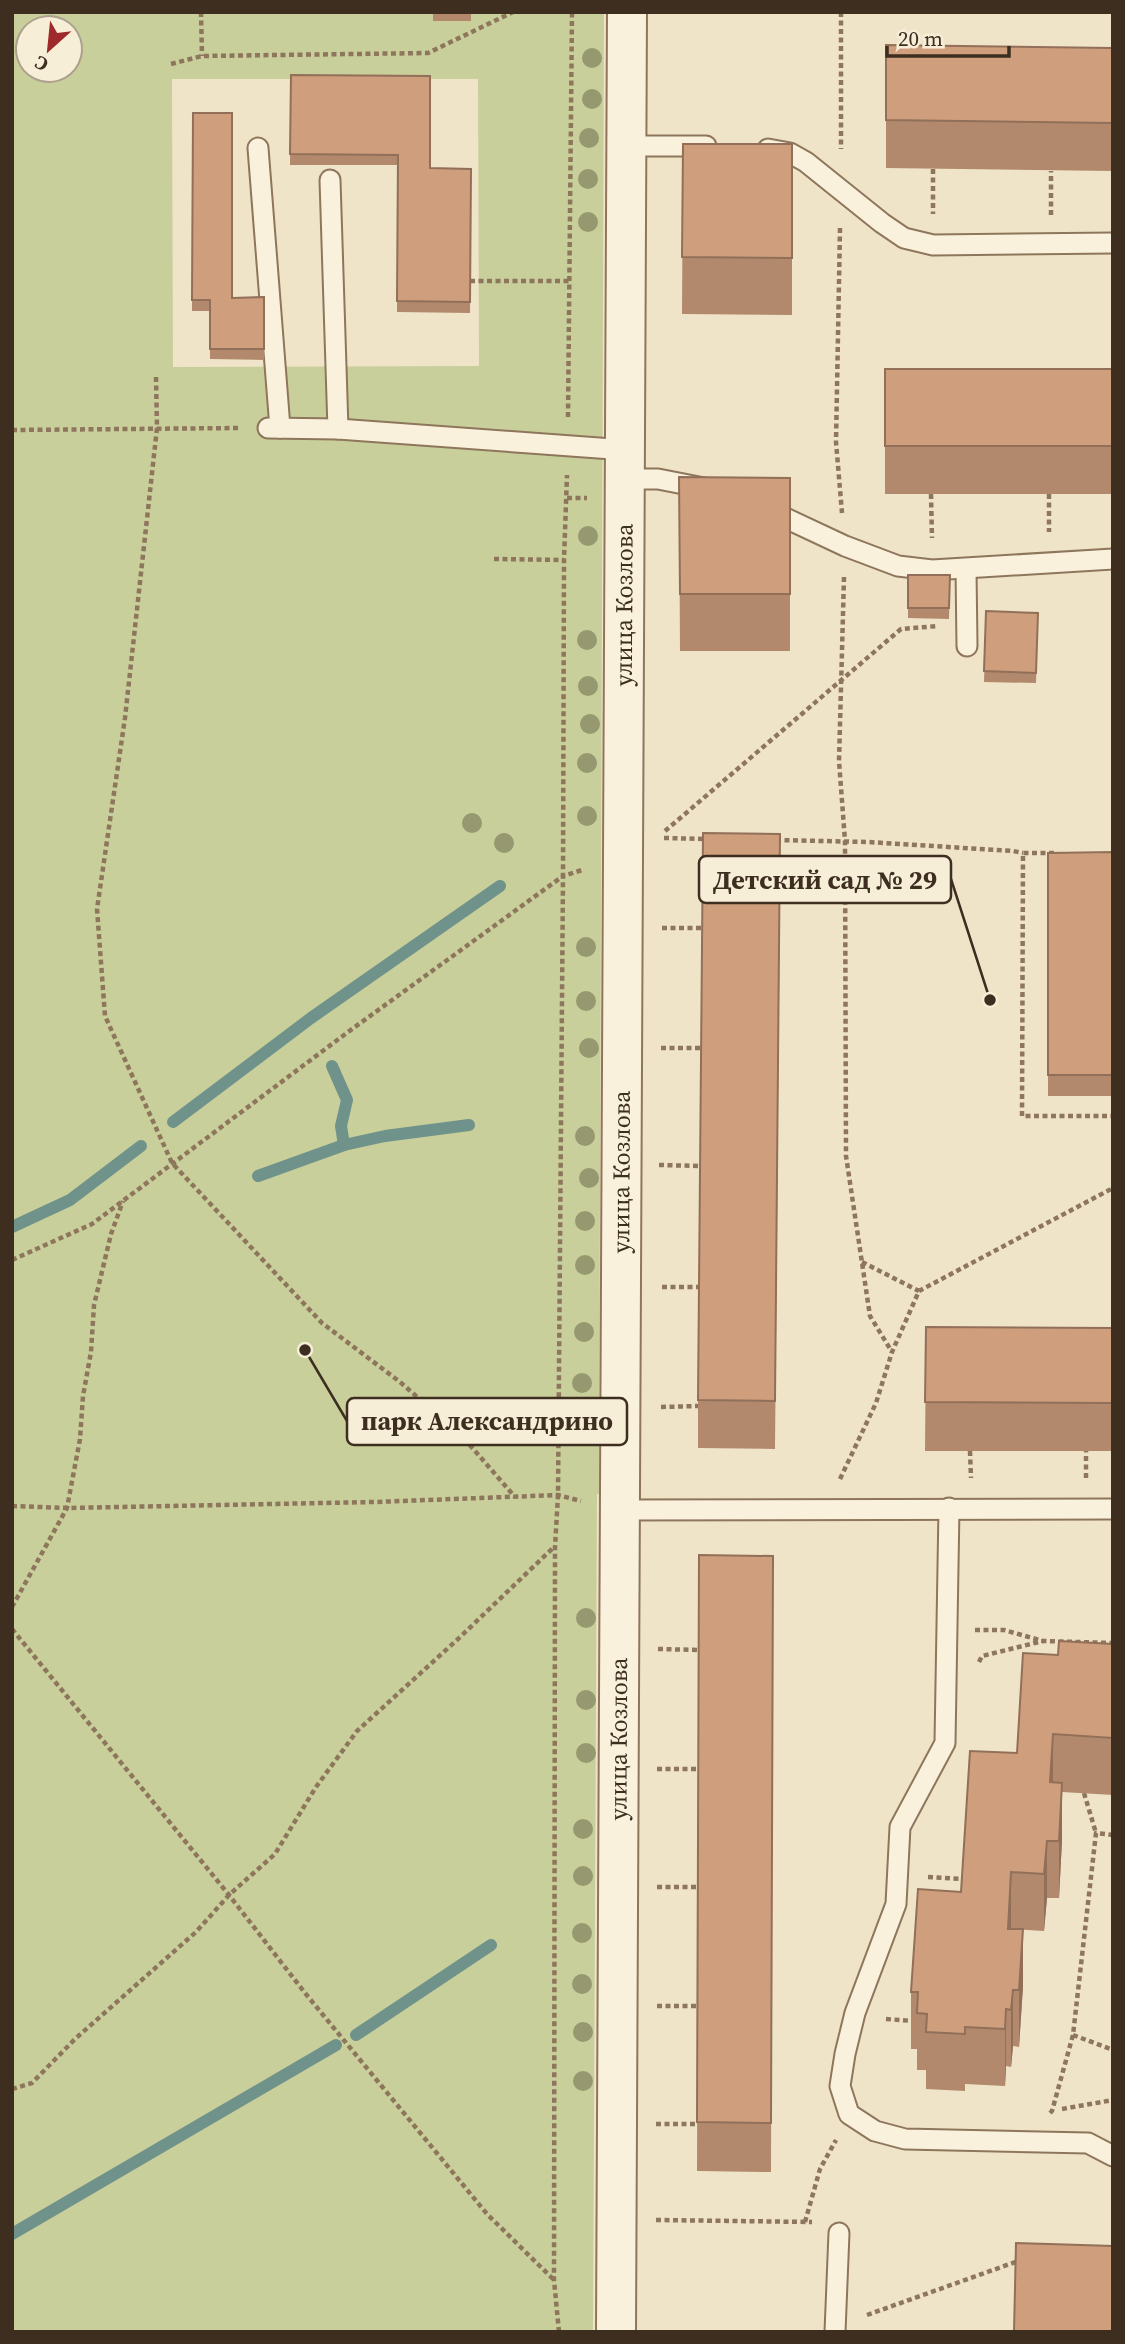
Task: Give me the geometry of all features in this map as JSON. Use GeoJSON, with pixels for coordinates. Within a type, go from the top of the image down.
{"type":"FeatureCollection","features":[{"type":"Feature","properties":{"kind":"street","name":"улица Козлова"},"geometry":{"type":"LineString","coordinates":[[616,2332],[606,1506],[625,464],[627,12]]}},
{"type":"Feature","properties":{"kind":"lane"},"geometry":{"type":"LineString","coordinates":[[627,146],[724,146]]}},
{"type":"Feature","properties":{"kind":"lane"},"geometry":{"type":"LineString","coordinates":[[258,148],[274,428],[338,429],[567,446],[625,464],[658,479],[723,492]]}},
{"type":"Feature","properties":{"kind":"lane"},"geometry":{"type":"LineString","coordinates":[[748,148],[790,153],[806,162],[904,238],[933,245],[1113,243]]}},
{"type":"Feature","properties":{"kind":"lane"},"geometry":{"type":"LineString","coordinates":[[330,180],[338,429]]}},
{"type":"Feature","properties":{"kind":"lane"},"geometry":{"type":"LineString","coordinates":[[747,500],[845,546],[898,566],[932,570],[965,569],[1113,559]]}},
{"type":"Feature","properties":{"kind":"lane"},"geometry":{"type":"LineString","coordinates":[[965,569],[967,646]]}},
{"type":"Feature","properties":{"kind":"lane"},"geometry":{"type":"LineString","coordinates":[[606,1506],[824,1511],[949,1508],[1113,1509]]}},
{"type":"Feature","properties":{"kind":"lane"},"geometry":{"type":"LineString","coordinates":[[949,1508],[945,1743],[900,1827],[896,1904],[855,2013],[840,2087],[849,2114],[875,2131],[905,2139],[1088,2143],[1113,2156]]}},
{"type":"Feature","properties":{"kind":"lane"},"geometry":{"type":"LineString","coordinates":[[835,2332],[839,2234]]}},
{"type":"Feature","properties":{"kind":"path"},"geometry":{"type":"LineString","coordinates":[[201,12],[202,56]]}},
{"type":"Feature","properties":{"kind":"path"},"geometry":{"type":"LineString","coordinates":[[171,64],[202,56],[428,53],[513,12]]}},
{"type":"Feature","properties":{"kind":"path"},"geometry":{"type":"LineString","coordinates":[[567,446],[572,12]]}},
{"type":"Feature","properties":{"kind":"path"},"geometry":{"type":"LineString","coordinates":[[841,12],[836,442],[845,546],[839,761],[845,841],[846,1156],[870,1316],[892,1352]]}},
{"type":"Feature","properties":{"kind":"path"},"geometry":{"type":"LineString","coordinates":[[933,169],[933,245]]}},
{"type":"Feature","properties":{"kind":"path"},"geometry":{"type":"LineString","coordinates":[[1051,171],[1051,244]]}},
{"type":"Feature","properties":{"kind":"path"},"geometry":{"type":"LineString","coordinates":[[470,281],[569,281]]}},
{"type":"Feature","properties":{"kind":"path"},"geometry":{"type":"LineString","coordinates":[[156,377],[157,428],[125,718],[97,909],[105,1016],[172,1163],[322,1323],[400,1382],[461,1436],[515,1497]]}},
{"type":"Feature","properties":{"kind":"path"},"geometry":{"type":"LineString","coordinates":[[12,430],[274,428]]}},
{"type":"Feature","properties":{"kind":"path"},"geometry":{"type":"LineString","coordinates":[[559,2332],[554,2280],[555,1546],[558,1495],[564,560],[567,466]]}},
{"type":"Feature","properties":{"kind":"path"},"geometry":{"type":"LineString","coordinates":[[931,494],[932,570]]}},
{"type":"Feature","properties":{"kind":"path"},"geometry":{"type":"LineString","coordinates":[[494,559],[564,560]]}},
{"type":"Feature","properties":{"kind":"path"},"geometry":{"type":"LineString","coordinates":[[710,839],[656,838],[901,629],[967,625]]}},
{"type":"Feature","properties":{"kind":"path"},"geometry":{"type":"LineString","coordinates":[[764,840],[845,841],[1023,853],[1061,853]]}},
{"type":"Feature","properties":{"kind":"path"},"geometry":{"type":"LineString","coordinates":[[1023,853],[1022,1116],[1113,1116]]}},
{"type":"Feature","properties":{"kind":"path"},"geometry":{"type":"LineString","coordinates":[[12,1260],[92,1224],[563,876]]}},
{"type":"Feature","properties":{"kind":"path"},"geometry":{"type":"LineString","coordinates":[[655,928],[703,928]]}},
{"type":"Feature","properties":{"kind":"path"},"geometry":{"type":"LineString","coordinates":[[654,1048],[702,1048]]}},
{"type":"Feature","properties":{"kind":"path"},"geometry":{"type":"LineString","coordinates":[[654,1164],[701,1166]]}},
{"type":"Feature","properties":{"kind":"path"},"geometry":{"type":"LineString","coordinates":[[824,1511],[876,1403],[892,1352],[919,1291],[1113,1188]]}},
{"type":"Feature","properties":{"kind":"path"},"geometry":{"type":"LineString","coordinates":[[12,1607],[67,1508],[80,1439],[94,1305],[111,1234],[123,1200]]}},
{"type":"Feature","properties":{"kind":"path"},"geometry":{"type":"LineString","coordinates":[[862,1262],[919,1291]]}},
{"type":"Feature","properties":{"kind":"path"},"geometry":{"type":"LineString","coordinates":[[653,1287],[699,1287]]}},
{"type":"Feature","properties":{"kind":"path"},"geometry":{"type":"LineString","coordinates":[[652,1407],[698,1406]]}},
{"type":"Feature","properties":{"kind":"path"},"geometry":{"type":"LineString","coordinates":[[12,1506],[67,1508],[375,1502],[558,1495],[606,1506]]}},
{"type":"Feature","properties":{"kind":"path"},"geometry":{"type":"LineString","coordinates":[[12,2090],[32,2083],[85,2029],[195,1931],[229,1895],[275,1854],[316,1787],[358,1731],[555,1546]]}},
{"type":"Feature","properties":{"kind":"path"},"geometry":{"type":"LineString","coordinates":[[12,1629],[229,1895],[305,1993],[488,2214],[554,2280]]}},
{"type":"Feature","properties":{"kind":"path"},"geometry":{"type":"LineString","coordinates":[[946,1630],[1004,1630],[1043,1641],[1113,1643]]}},
{"type":"Feature","properties":{"kind":"path"},"geometry":{"type":"LineString","coordinates":[[974,1669],[982,1656],[1043,1641]]}},
{"type":"Feature","properties":{"kind":"path"},"geometry":{"type":"LineString","coordinates":[[651,1649],[699,1650]]}},
{"type":"Feature","properties":{"kind":"path"},"geometry":{"type":"LineString","coordinates":[[651,1769],[699,1769]]}},
{"type":"Feature","properties":{"kind":"path"},"geometry":{"type":"LineString","coordinates":[[1043,2117],[1052,2111],[1073,2035],[1096,1833],[1084,1793]]}},
{"type":"Feature","properties":{"kind":"path"},"geometry":{"type":"LineString","coordinates":[[1096,1833],[1113,1835]]}},
{"type":"Feature","properties":{"kind":"path"},"geometry":{"type":"LineString","coordinates":[[899,1876],[965,1879]]}},
{"type":"Feature","properties":{"kind":"path"},"geometry":{"type":"LineString","coordinates":[[650,1887],[698,1887]]}},
{"type":"Feature","properties":{"kind":"path"},"geometry":{"type":"LineString","coordinates":[[649,2006],[698,2006]]}},
{"type":"Feature","properties":{"kind":"path"},"geometry":{"type":"LineString","coordinates":[[1073,2035],[1113,2050]]}},
{"type":"Feature","properties":{"kind":"path"},"geometry":{"type":"LineString","coordinates":[[649,2124],[697,2124]]}},
{"type":"Feature","properties":{"kind":"path"},"geometry":{"type":"LineString","coordinates":[[805,2222],[820,2169],[841,2130]]}},
{"type":"Feature","properties":{"kind":"path"},"geometry":{"type":"LineString","coordinates":[[648,2220],[826,2223],[839,2234]]}},
{"type":"Feature","properties":{"kind":"path"},"geometry":{"type":"LineString","coordinates":[[854,2319],[1021,2259]]}},
{"type":"Feature","properties":{"kind":"green space"},"geometry":{"type":"Polygon","coordinates":[[[12,12],[604,12],[593,2332],[12,2332],[12,12]],[[172,79],[173,367],[479,366],[478,79],[172,79]]]}},
{"type":"Feature","properties":{"kind":"building"},"geometry":{"type":"Polygon","coordinates":[[[886,45],[1113,48],[1113,123],[886,120],[886,45]]]}},
{"type":"Feature","properties":{"kind":"building"},"geometry":{"type":"Polygon","coordinates":[[[291,75],[430,76],[430,168],[471,169],[470,302],[397,301],[398,155],[290,154],[291,75]]]}},
{"type":"Feature","properties":{"kind":"building"},"geometry":{"type":"Polygon","coordinates":[[[193,113],[232,113],[232,298],[264,297],[264,349],[210,349],[210,300],[192,300],[193,113]]]}},
{"type":"Feature","properties":{"kind":"building"},"geometry":{"type":"Polygon","coordinates":[[[683,144],[792,144],[792,258],[682,257],[683,144]]]}},
{"type":"Feature","properties":{"kind":"building"},"geometry":{"type":"Polygon","coordinates":[[[885,369],[1113,369],[1113,446],[885,446],[885,369]]]}},
{"type":"Feature","properties":{"kind":"building"},"geometry":{"type":"Polygon","coordinates":[[[679,477],[790,478],[790,594],[680,594],[679,477]]]}},
{"type":"Feature","properties":{"kind":"building"},"geometry":{"type":"Polygon","coordinates":[[[908,575],[950,575],[949,608],[908,608],[908,575]]]}},
{"type":"Feature","properties":{"kind":"building"},"geometry":{"type":"Polygon","coordinates":[[[986,611],[1038,613],[1036,673],[984,671],[986,611]]]}},
{"type":"Feature","properties":{"kind":"building"},"geometry":{"type":"Polygon","coordinates":[[[703,833],[780,834],[775,1401],[698,1400],[703,833]]]}},
{"type":"Feature","properties":{"kind":"building"},"geometry":{"type":"Polygon","coordinates":[[[1113,852],[1113,1075],[1048,1075],[1048,853],[1113,852]]]}},
{"type":"Feature","properties":{"kind":"building"},"geometry":{"type":"Polygon","coordinates":[[[926,1327],[1113,1328],[1113,1403],[925,1402],[926,1327]]]}},
{"type":"Feature","properties":{"kind":"building"},"geometry":{"type":"Polygon","coordinates":[[[699,1555],[773,1556],[771,2123],[697,2122],[699,1555]]]}},
{"type":"Feature","properties":{"kind":"building"},"geometry":{"type":"Polygon","coordinates":[[[1059,1641],[1113,1644],[1113,1738],[1053,1734],[1050,1782],[1062,1783],[1059,1841],[1047,1841],[1044,1874],[1011,1872],[1008,1929],[1023,1929],[1019,1990],[1013,1990],[1011,2010],[1006,2009],[1005,2029],[965,2027],[965,2034],[926,2032],[927,2014],[917,2013],[918,1992],[911,1992],[918,1889],[961,1892],[970,1751],[1017,1753],[1023,1653],[1058,1655],[1059,1641]]]}},
{"type":"Feature","properties":{"kind":"building"},"geometry":{"type":"Polygon","coordinates":[[[1016,2243],[1113,2246],[1113,2332],[1014,2332],[1016,2243]]]}},
{"type":"Feature","properties":{"kind":"waterway"},"geometry":{"type":"LineString","coordinates":[[173,1122],[311,1018],[500,886]]}},
{"type":"Feature","properties":{"kind":"waterway"},"geometry":{"type":"LineString","coordinates":[[332,1066],[347,1100],[341,1126],[344,1145],[385,1136],[469,1125]]}},
{"type":"Feature","properties":{"kind":"waterway"},"geometry":{"type":"LineString","coordinates":[[258,1176],[344,1145]]}},
{"type":"Feature","properties":{"kind":"waterway"},"geometry":{"type":"LineString","coordinates":[[12,1227],[70,1200],[141,1146]]}},
{"type":"Feature","properties":{"kind":"waterway"},"geometry":{"type":"LineString","coordinates":[[356,2035],[491,1945]]}},
{"type":"Feature","properties":{"kind":"waterway"},"geometry":{"type":"LineString","coordinates":[[12,2234],[336,2045]]}},
{"type":"Feature","properties":{"kind":"place","name":"Детский сад № 29"},"geometry":{"type":"Point","coordinates":[990,1000]}},
{"type":"Feature","properties":{"kind":"place","name":"парк Александрино"},"geometry":{"type":"Point","coordinates":[305,1350]}}]}
